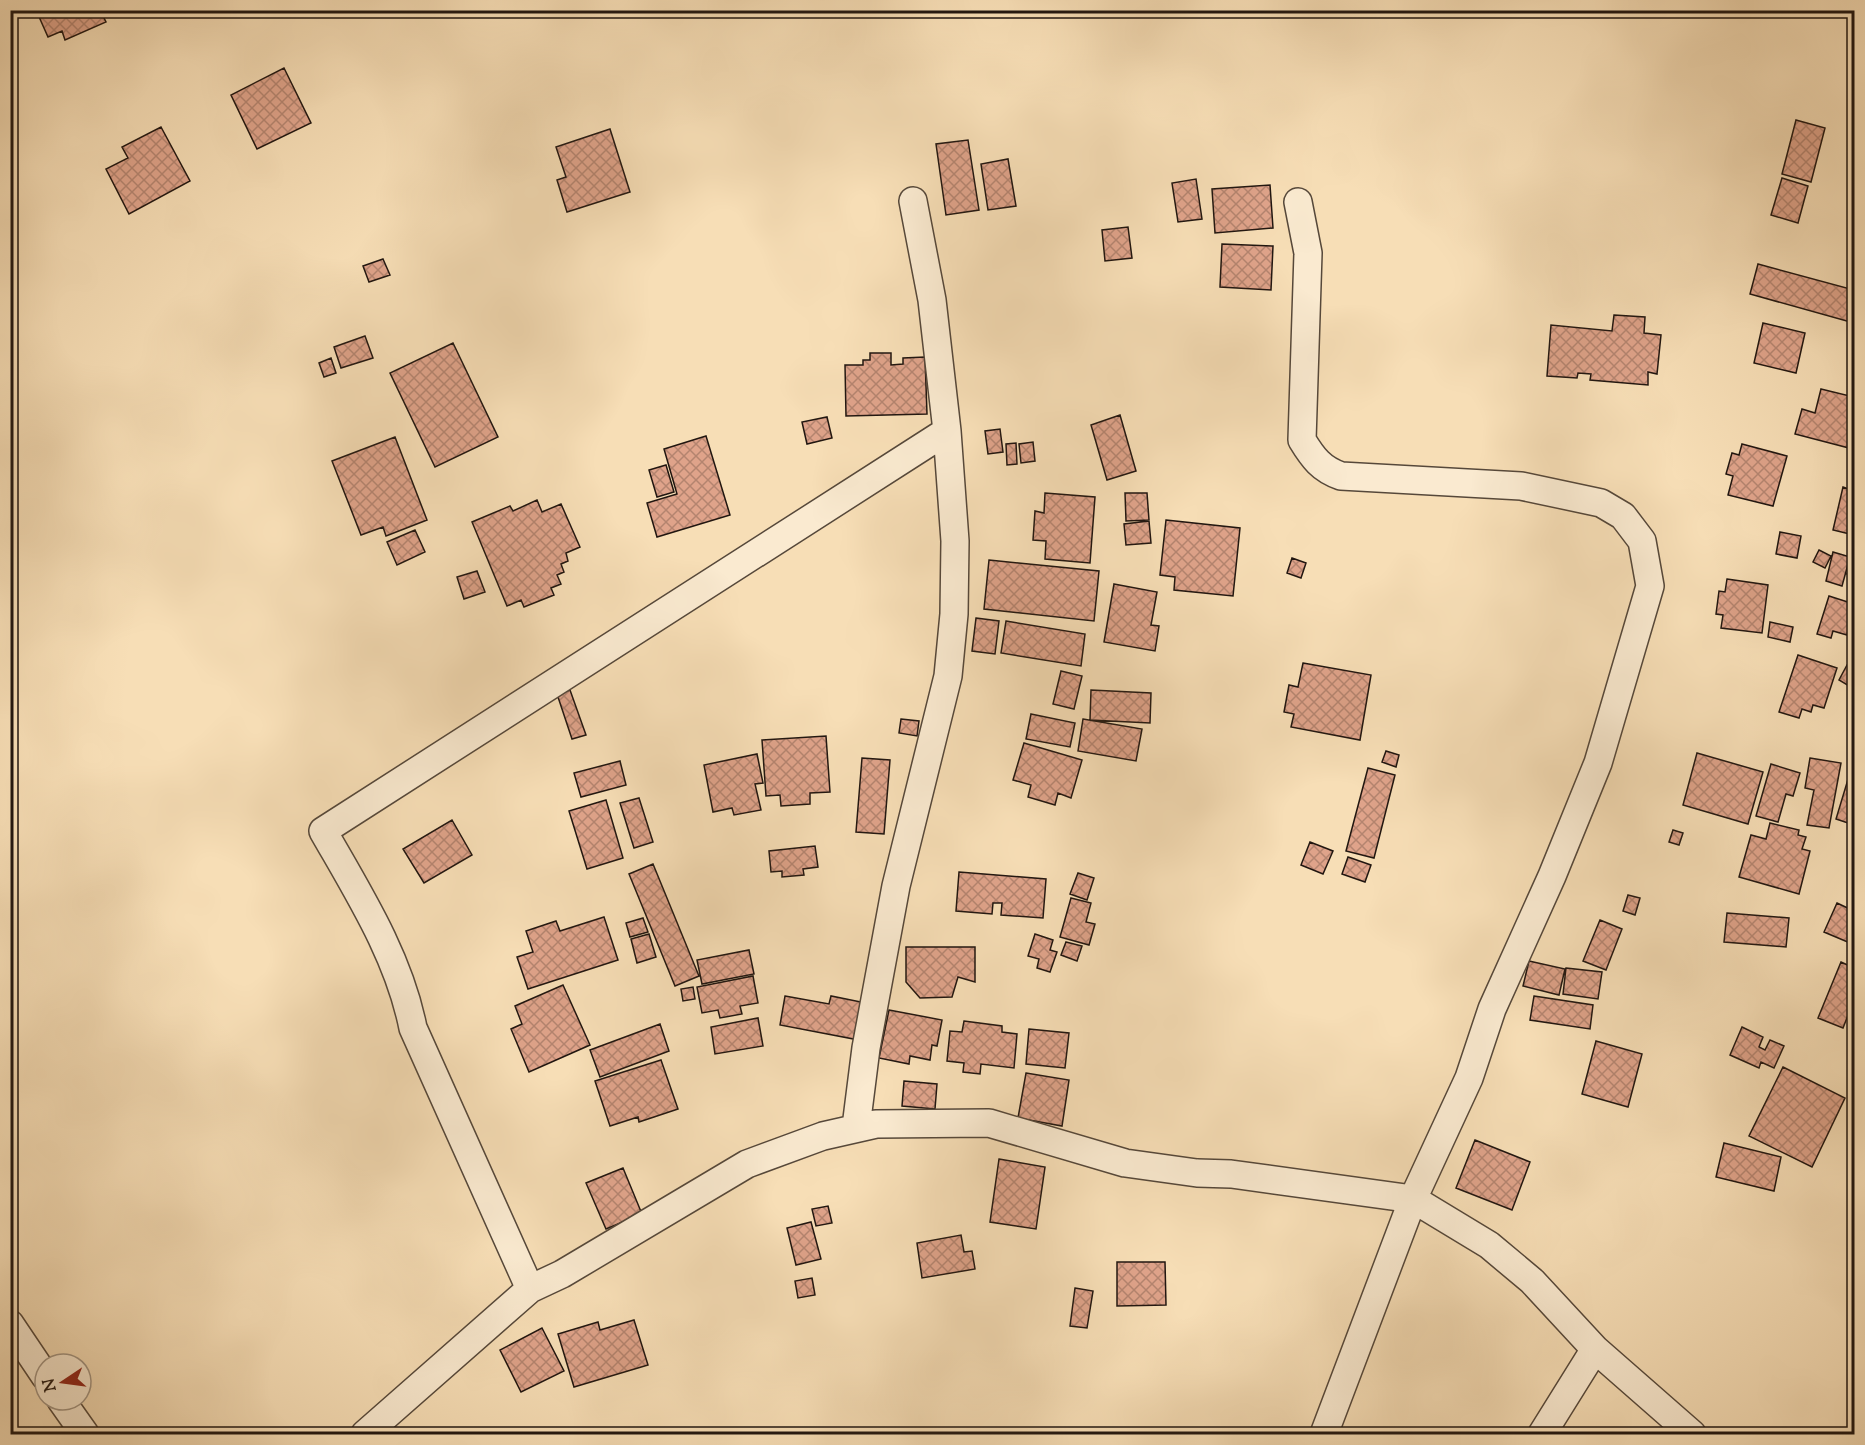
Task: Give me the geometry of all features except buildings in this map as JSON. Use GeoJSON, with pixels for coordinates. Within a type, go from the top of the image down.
{"type":"FeatureCollection","features":[{"type":"Feature","properties":{"kind":"street"},"geometry":{"type":"LineString","coordinates":[[856,1127],[866,1048],[896,886],[948,676],[954,614],[955,541],[947,431],[932,300],[914,201]]}},
{"type":"Feature","properties":{"kind":"street"},"geometry":{"type":"LineString","coordinates":[[1298,202],[1308,253],[1302,440],[1314,460],[1326,471],[1341,476],[1521,486],[1601,503],[1623,516],[1642,541],[1647,558],[1650,586],[1598,763],[1552,876],[1492,1009],[1469,1078],[1413,1199],[1324,1434]]}},
{"type":"Feature","properties":{"kind":"street"},"geometry":{"type":"LineString","coordinates":[[530,1289],[413,1028],[406,992],[369,911],[324,831],[947,431]]}},
{"type":"Feature","properties":{"kind":"street"},"geometry":{"type":"LineString","coordinates":[[365,1434],[530,1289],[562,1274],[747,1164],[823,1136],[856,1127],[876,1124],[989,1123],[1125,1164],[1197,1173],[1231,1174],[1413,1199],[1489,1245],[1532,1281],[1595,1349],[1692,1434]]}},
{"type":"Feature","properties":{"kind":"street"},"geometry":{"type":"LineString","coordinates":[[10,1324],[33,1358]]}},
{"type":"Feature","properties":{"kind":"street"},"geometry":{"type":"LineString","coordinates":[[1542,1434],[1595,1349]]}},
{"type":"Feature","properties":{"kind":"street"},"geometry":{"type":"LineString","coordinates":[[69,1412],[85,1434]]}}]}
